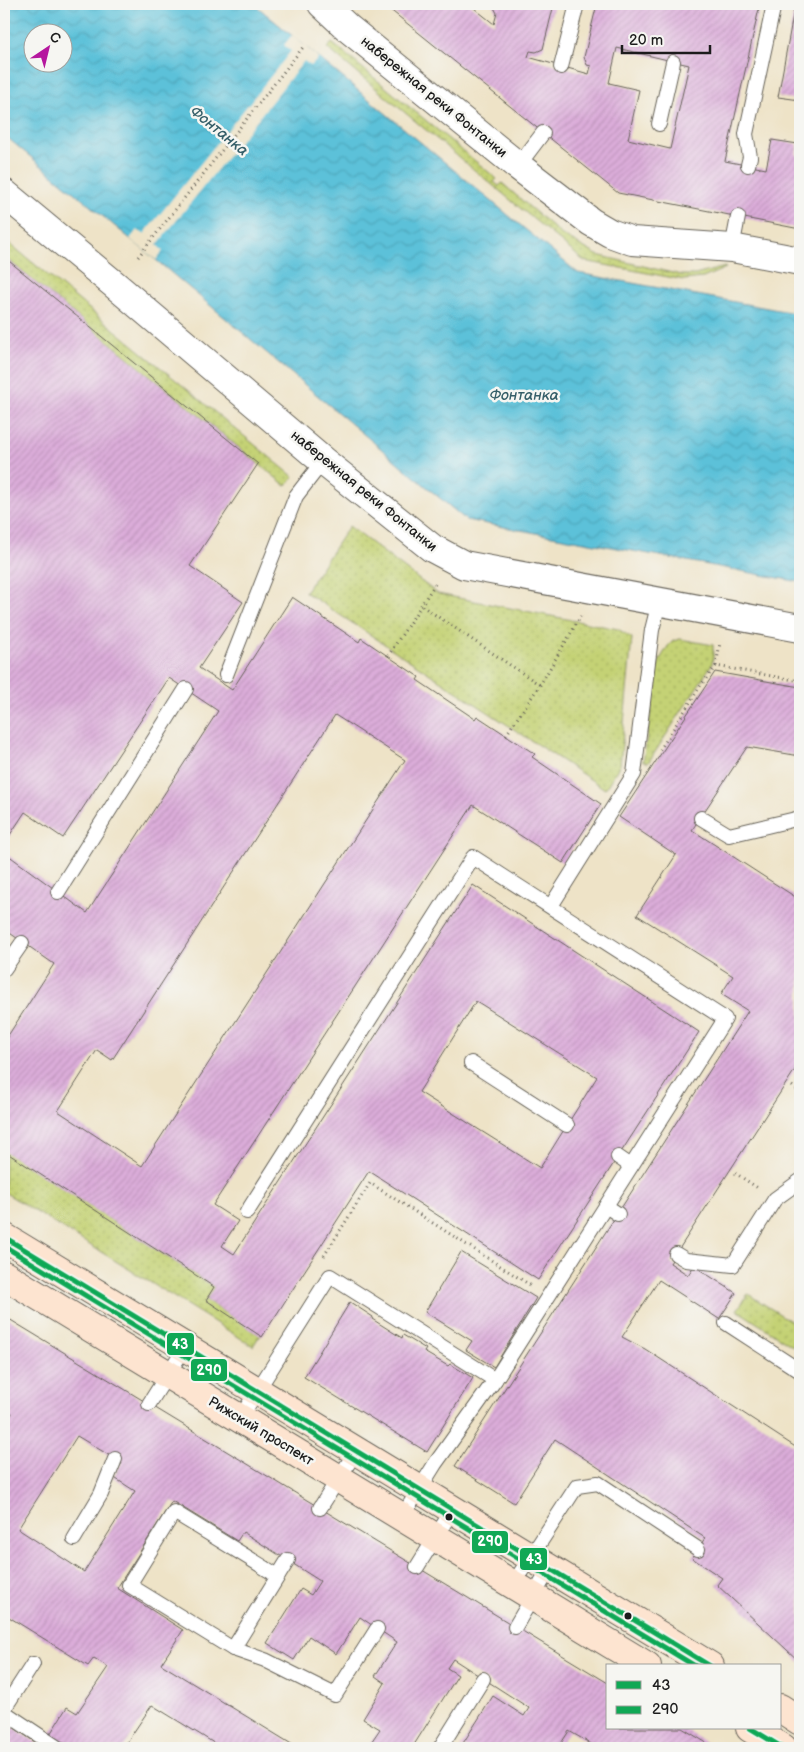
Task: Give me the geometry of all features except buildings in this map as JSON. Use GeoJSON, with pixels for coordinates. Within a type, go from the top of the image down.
{"type":"FeatureCollection","features":[{"type":"Feature","properties":{"kind":"main road"},"geometry":{"type":"LineString","coordinates":[[4,1237],[540,1563],[682,1659],[702,1664]]}},
{"type":"Feature","properties":{"kind":"main road","name":"Рижский проспект"},"geometry":{"type":"LineString","coordinates":[[4,1275],[644,1664]]}},
{"type":"Feature","properties":{"kind":"main road"},"geometry":{"type":"LineString","coordinates":[[782,1709],[800,1721]]}},
{"type":"Feature","properties":{"kind":"main road"},"geometry":{"type":"LineString","coordinates":[[753,1730],[783,1748]]}},
{"type":"Feature","properties":{"kind":"street","name":"набережная реки Фонтанки"},"geometry":{"type":"LineString","coordinates":[[322,4],[518,166],[591,222],[610,233],[632,241],[732,248],[800,261]]}},
{"type":"Feature","properties":{"kind":"street","name":"набережная реки Фонтанки"},"geometry":{"type":"LineString","coordinates":[[4,193],[324,461],[432,548],[464,565],[800,628]]}},
{"type":"Feature","properties":{"kind":"lane"},"geometry":{"type":"LineString","coordinates":[[561,67],[577,4]]}},
{"type":"Feature","properties":{"kind":"lane"},"geometry":{"type":"LineString","coordinates":[[748,165],[750,157],[746,134],[774,4]]}},
{"type":"Feature","properties":{"kind":"lane"},"geometry":{"type":"LineString","coordinates":[[659,124],[673,62]]}},
{"type":"Feature","properties":{"kind":"lane"},"geometry":{"type":"LineString","coordinates":[[518,166],[543,133]]}},
{"type":"Feature","properties":{"kind":"lane"},"geometry":{"type":"LineString","coordinates":[[732,248],[738,217]]}},
{"type":"Feature","properties":{"kind":"lane"},"geometry":{"type":"LineString","coordinates":[[226,675],[296,496],[324,461]]}},
{"type":"Feature","properties":{"kind":"lane"},"geometry":{"type":"LineString","coordinates":[[551,906],[639,777],[652,630],[659,602]]}},
{"type":"Feature","properties":{"kind":"lane"},"geometry":{"type":"LineString","coordinates":[[58,892],[186,689]]}},
{"type":"Feature","properties":{"kind":"lane"},"geometry":{"type":"LineString","coordinates":[[701,818],[729,835],[800,818]]}},
{"type":"Feature","properties":{"kind":"lane"},"geometry":{"type":"LineString","coordinates":[[247,1212],[473,857],[725,1019],[631,1166],[612,1210],[548,1296],[495,1380],[435,1464],[402,1517]]}},
{"type":"Feature","properties":{"kind":"lane"},"geometry":{"type":"LineString","coordinates":[[4,969],[22,943]]}},
{"type":"Feature","properties":{"kind":"lane"},"geometry":{"type":"LineString","coordinates":[[470,1063],[567,1124]]}},
{"type":"Feature","properties":{"kind":"lane"},"geometry":{"type":"LineString","coordinates":[[618,1157],[631,1166]]}},
{"type":"Feature","properties":{"kind":"lane"},"geometry":{"type":"LineString","coordinates":[[676,1254],[686,1260],[733,1265],[775,1199],[800,1181]]}},
{"type":"Feature","properties":{"kind":"lane"},"geometry":{"type":"LineString","coordinates":[[240,1418],[330,1276],[495,1380]]}},
{"type":"Feature","properties":{"kind":"lane"},"geometry":{"type":"LineString","coordinates":[[726,1323],[800,1371]]}},
{"type":"Feature","properties":{"kind":"lane"},"geometry":{"type":"LineString","coordinates":[[149,1404],[185,1347]]}},
{"type":"Feature","properties":{"kind":"lane"},"geometry":{"type":"LineString","coordinates":[[320,1508],[356,1450]]}},
{"type":"Feature","properties":{"kind":"lane"},"geometry":{"type":"LineString","coordinates":[[74,1539],[101,1494],[115,1459]]}},
{"type":"Feature","properties":{"kind":"lane"},"geometry":{"type":"LineString","coordinates":[[514,1626],[523,1590],[540,1563],[577,1486],[598,1484],[698,1550]]}},
{"type":"Feature","properties":{"kind":"lane"},"geometry":{"type":"LineString","coordinates":[[417,1567],[453,1509]]}},
{"type":"Feature","properties":{"kind":"lane"},"geometry":{"type":"LineString","coordinates":[[278,1576],[174,1512],[129,1585],[233,1650],[265,1660],[335,1695],[377,1629]]}},
{"type":"Feature","properties":{"kind":"lane"},"geometry":{"type":"LineString","coordinates":[[233,1650],[288,1560]]}},
{"type":"Feature","properties":{"kind":"lane"},"geometry":{"type":"LineString","coordinates":[[523,1590],[540,1563]]}},
{"type":"Feature","properties":{"kind":"lane"},"geometry":{"type":"LineString","coordinates":[[33,1664],[4,1711],[58,1748]]}},
{"type":"Feature","properties":{"kind":"lane"},"geometry":{"type":"LineString","coordinates":[[440,1748],[483,1679]]}},
{"type":"Feature","properties":{"kind":"path"},"geometry":{"type":"LineString","coordinates":[[138,257],[304,46]]}},
{"type":"Feature","properties":{"kind":"path"},"geometry":{"type":"LineString","coordinates":[[388,656],[435,584]]}},
{"type":"Feature","properties":{"kind":"path"},"geometry":{"type":"LineString","coordinates":[[422,606],[540,685]]}},
{"type":"Feature","properties":{"kind":"path"},"geometry":{"type":"LineString","coordinates":[[506,735],[540,685],[581,616]]}},
{"type":"Feature","properties":{"kind":"path"},"geometry":{"type":"LineString","coordinates":[[639,777],[701,684],[716,666],[720,643]]}},
{"type":"Feature","properties":{"kind":"path"},"geometry":{"type":"LineString","coordinates":[[716,666],[800,681]]}},
{"type":"Feature","properties":{"kind":"path"},"geometry":{"type":"LineString","coordinates":[[792,1086],[800,1092]]}},
{"type":"Feature","properties":{"kind":"path"},"geometry":{"type":"LineString","coordinates":[[330,1276],[316,1267],[370,1183],[548,1296]]}},
{"type":"Feature","properties":{"kind":"green space"},"geometry":{"type":"Polygon","coordinates":[[[332,43],[497,179],[494,182],[499,186],[502,183],[562,235],[597,255],[681,275],[695,275],[726,268],[703,278],[684,280],[584,261],[327,48],[332,43]]]}},
{"type":"Feature","properties":{"kind":"green space"},"geometry":{"type":"Polygon","coordinates":[[[4,239],[294,477],[286,486],[4,257],[4,239]]]}},
{"type":"Feature","properties":{"kind":"green space"},"geometry":{"type":"Polygon","coordinates":[[[349,526],[438,594],[618,629],[632,638],[620,765],[605,789],[305,592],[349,526]]]}},
{"type":"Feature","properties":{"kind":"green space"},"geometry":{"type":"Polygon","coordinates":[[[680,639],[713,645],[712,664],[648,763],[643,761],[659,661],[668,646],[673,641],[680,639]]]}},
{"type":"Feature","properties":{"kind":"green space"},"geometry":{"type":"Polygon","coordinates":[[[5,1151],[214,1287],[206,1300],[260,1335],[253,1346],[4,1192],[5,1151]]]}},
{"type":"Feature","properties":{"kind":"green space"},"geometry":{"type":"Polygon","coordinates":[[[748,1294],[800,1327],[800,1351],[737,1310],[748,1294]]]}},
{"type":"Feature","properties":{"kind":"water","name":"Фонтанка"},"geometry":{"type":"Polygon","coordinates":[[[4,4],[254,4],[578,273],[800,314],[800,582],[466,520],[4,135],[4,4]]]}},
{"type":"Feature","properties":{"kind":"pier"},"geometry":{"type":"Polygon","coordinates":[[[292,35],[319,58],[311,66],[304,61],[157,245],[163,251],[156,260],[130,239],[137,230],[144,234],[291,51],[284,45],[292,35]]]}},
{"type":"Feature","properties":{"kind":"transit line","name":"43"},"geometry":{"type":"LineString","coordinates":[[4,1237],[707,1664]]}},
{"type":"Feature","properties":{"kind":"transit line","name":"290"},"geometry":{"type":"LineString","coordinates":[[4,1246],[692,1664]]}},
{"type":"Feature","properties":{"kind":"transit line","name":"43"},"geometry":{"type":"LineString","coordinates":[[753,1730],[783,1748]]}}]}
